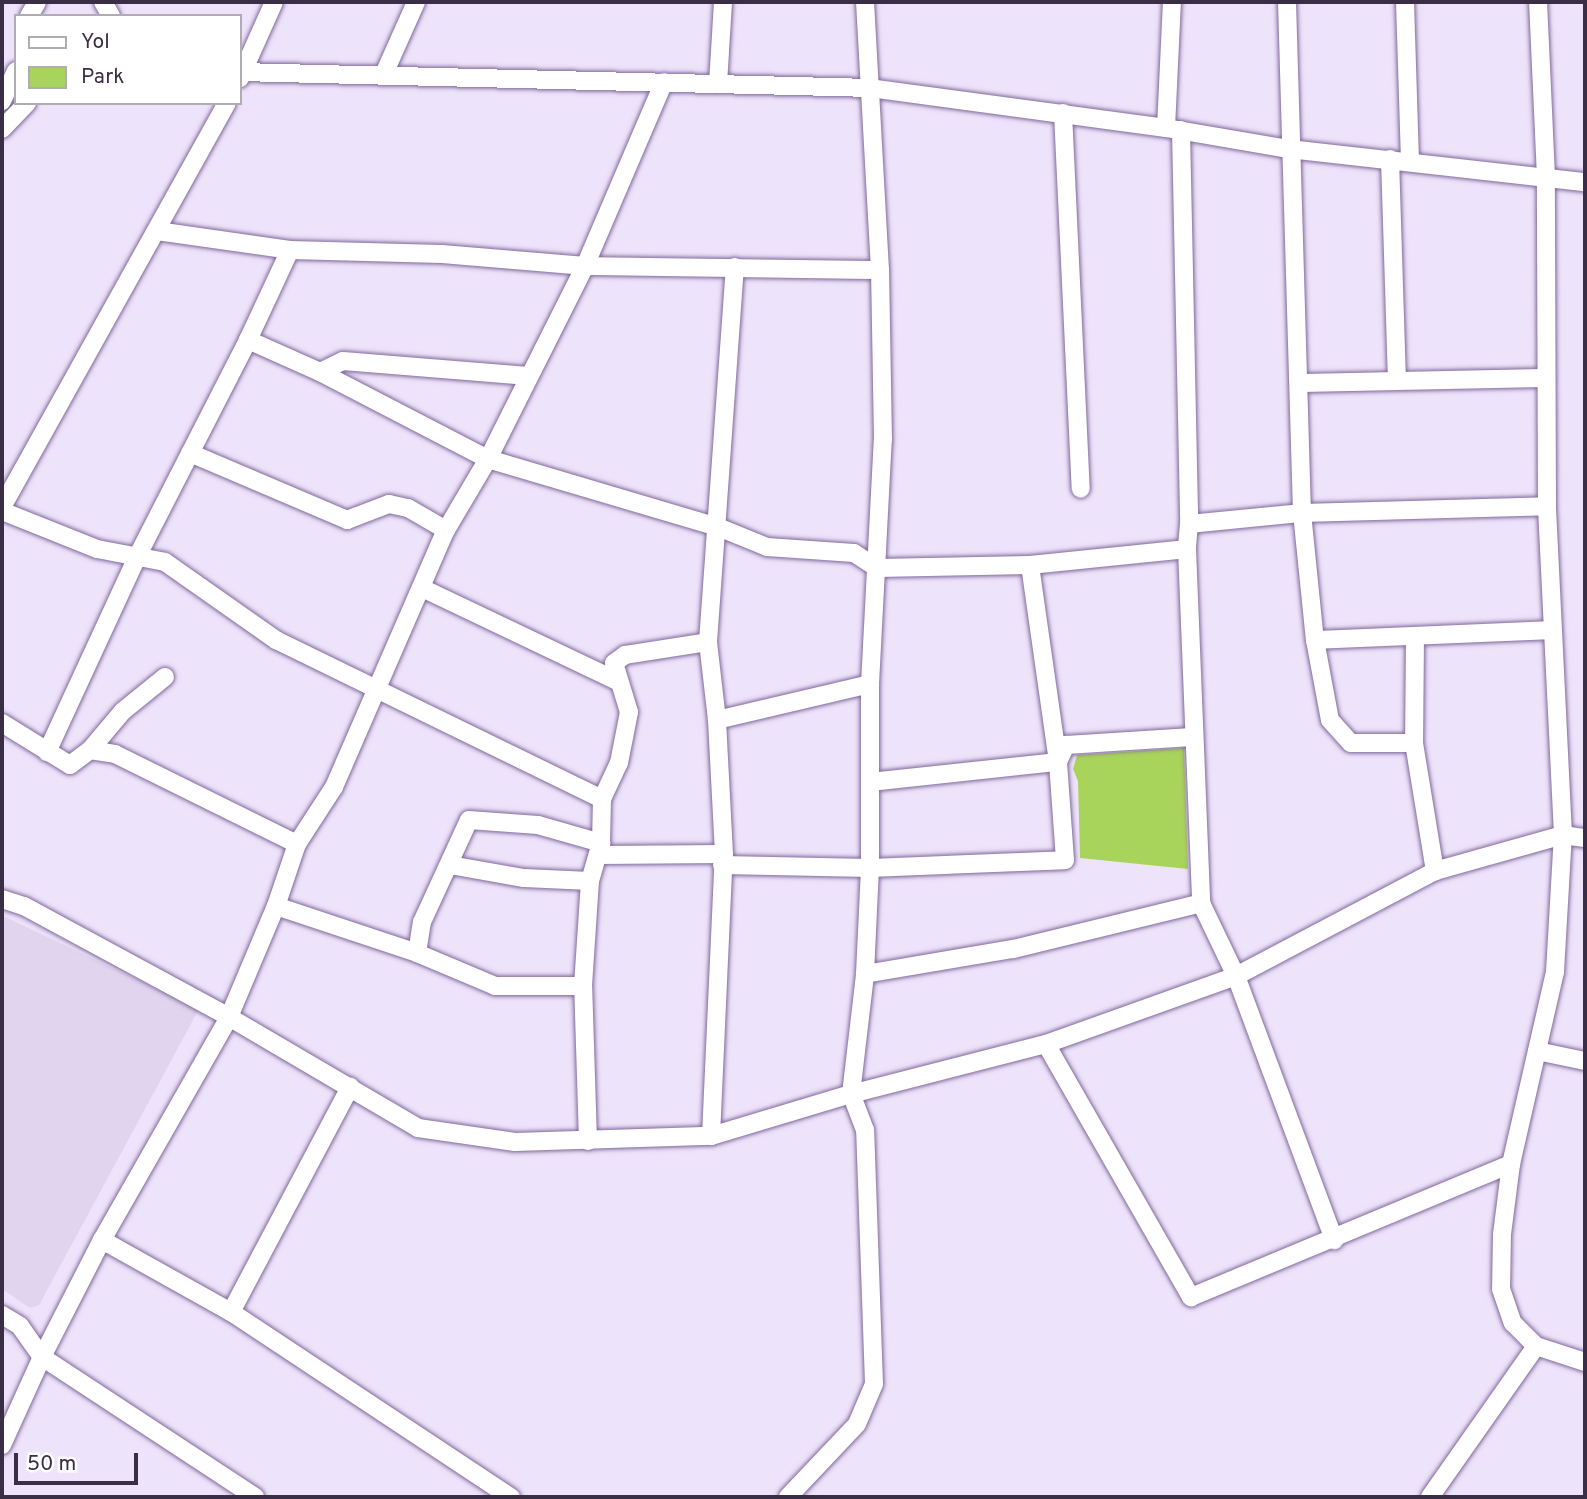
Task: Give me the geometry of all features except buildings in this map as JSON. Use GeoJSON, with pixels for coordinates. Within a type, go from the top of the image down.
{"type":"FeatureCollection","features":[{"type":"Feature","properties":{"kind":"street"},"geometry":{"type":"LineString","coordinates":[[242,69],[274,2]]}},
{"type":"Feature","properties":{"kind":"street"},"geometry":{"type":"LineString","coordinates":[[384,74],[416,2]]}},
{"type":"Feature","properties":{"kind":"street"},"geometry":{"type":"LineString","coordinates":[[718,84],[723,2]]}},
{"type":"Feature","properties":{"kind":"street"},"geometry":{"type":"LineString","coordinates":[[788,1497],[857,1424],[874,1384],[865,1130],[851,1094],[865,974],[870,868],[870,684],[883,440],[880,270],[865,2]]}},
{"type":"Feature","properties":{"kind":"street"},"geometry":{"type":"LineString","coordinates":[[1172,2],[1173,129],[1189,524],[1187,549],[1192,737],[1201,903],[1236,976],[1334,1240]]}},
{"type":"Feature","properties":{"kind":"street"},"geometry":{"type":"LineString","coordinates":[[1287,2],[1289,149],[1302,513],[1315,640],[1330,720],[1351,743],[1414,743]]}},
{"type":"Feature","properties":{"kind":"street"},"geometry":{"type":"LineString","coordinates":[[1405,2],[1410,161]]}},
{"type":"Feature","properties":{"kind":"street"},"geometry":{"type":"LineString","coordinates":[[1538,2],[1546,177],[1547,506],[1563,835],[1555,972],[1511,1164],[1502,1234],[1501,1289],[1513,1323],[1536,1346],[1585,1362]]}},
{"type":"Feature","properties":{"kind":"street"},"geometry":{"type":"LineString","coordinates":[[242,73],[384,74],[870,88],[1173,129],[1289,149],[1585,182]]}},
{"type":"Feature","properties":{"kind":"street"},"geometry":{"type":"LineString","coordinates":[[2,101],[14,75]]}},
{"type":"Feature","properties":{"kind":"street"},"geometry":{"type":"LineString","coordinates":[[2,1445],[41,1357],[102,1240],[229,1017],[276,906],[297,844],[334,787],[446,530],[488,459],[585,266],[664,82]]}},
{"type":"Feature","properties":{"kind":"street"},"geometry":{"type":"LineString","coordinates":[[2,129],[25,105]]}},
{"type":"Feature","properties":{"kind":"street"},"geometry":{"type":"LineString","coordinates":[[226,105],[2,509],[97,549],[164,562],[276,640],[603,799]]}},
{"type":"Feature","properties":{"kind":"street"},"geometry":{"type":"LineString","coordinates":[[1063,113],[1081,489]]}},
{"type":"Feature","properties":{"kind":"street"},"geometry":{"type":"LineString","coordinates":[[1390,159],[1397,381]]}},
{"type":"Feature","properties":{"kind":"street"},"geometry":{"type":"LineString","coordinates":[[157,231],[290,250],[442,254],[585,266],[880,270]]}},
{"type":"Feature","properties":{"kind":"street"},"geometry":{"type":"LineString","coordinates":[[47,752],[138,555],[248,340],[290,250]]}},
{"type":"Feature","properties":{"kind":"street"},"geometry":{"type":"LineString","coordinates":[[711,1136],[723,860],[717,720],[708,642],[734,267]]}},
{"type":"Feature","properties":{"kind":"street"},"geometry":{"type":"LineString","coordinates":[[248,340],[320,372],[488,459],[718,527],[767,547],[854,553],[877,568],[1030,565],[1187,549]]}},
{"type":"Feature","properties":{"kind":"street"},"geometry":{"type":"LineString","coordinates":[[320,372],[343,361],[528,376]]}},
{"type":"Feature","properties":{"kind":"street"},"geometry":{"type":"LineString","coordinates":[[1299,383],[1546,378]]}},
{"type":"Feature","properties":{"kind":"street"},"geometry":{"type":"LineString","coordinates":[[190,453],[347,520],[389,504],[408,508],[446,530]]}},
{"type":"Feature","properties":{"kind":"street"},"geometry":{"type":"LineString","coordinates":[[1189,524],[1302,513],[1547,506]]}},
{"type":"Feature","properties":{"kind":"street"},"geometry":{"type":"LineString","coordinates":[[417,953],[422,922],[469,820],[538,825],[600,849],[723,860],[870,868],[1065,860],[1058,762],[1030,565]]}},
{"type":"Feature","properties":{"kind":"street"},"geometry":{"type":"LineString","coordinates":[[422,589],[617,681]]}},
{"type":"Feature","properties":{"kind":"street"},"geometry":{"type":"LineString","coordinates":[[1315,640],[1551,631]]}},
{"type":"Feature","properties":{"kind":"street"},"geometry":{"type":"LineString","coordinates":[[1415,636],[1414,743],[1435,871]]}},
{"type":"Feature","properties":{"kind":"street"},"geometry":{"type":"LineString","coordinates":[[588,1140],[583,986],[590,881],[600,849],[603,799],[619,763],[629,712],[617,681],[614,663],[625,655],[708,642]]}},
{"type":"Feature","properties":{"kind":"street"},"geometry":{"type":"LineString","coordinates":[[2,723],[70,765],[90,750],[124,711],[165,677]]}},
{"type":"Feature","properties":{"kind":"street"},"geometry":{"type":"LineString","coordinates":[[717,720],[870,684]]}},
{"type":"Feature","properties":{"kind":"street"},"geometry":{"type":"LineString","coordinates":[[1058,762],[1066,745],[1192,737]]}},
{"type":"Feature","properties":{"kind":"street"},"geometry":{"type":"LineString","coordinates":[[90,750],[115,754],[297,844]]}},
{"type":"Feature","properties":{"kind":"street"},"geometry":{"type":"LineString","coordinates":[[870,782],[1058,762]]}},
{"type":"Feature","properties":{"kind":"street"},"geometry":{"type":"LineString","coordinates":[[2,899],[24,906],[229,1017],[418,1128],[515,1142],[711,1136],[851,1094],[1046,1044],[1236,976],[1435,871],[1563,835],[1585,838]]}},
{"type":"Feature","properties":{"kind":"street"},"geometry":{"type":"LineString","coordinates":[[450,865],[524,878],[590,881]]}},
{"type":"Feature","properties":{"kind":"street"},"geometry":{"type":"LineString","coordinates":[[865,974],[1013,949],[1201,903]]}},
{"type":"Feature","properties":{"kind":"street"},"geometry":{"type":"LineString","coordinates":[[276,906],[417,953],[495,986],[583,986]]}},
{"type":"Feature","properties":{"kind":"street"},"geometry":{"type":"LineString","coordinates":[[1046,1044],[1191,1297],[1334,1240],[1511,1164]]}},
{"type":"Feature","properties":{"kind":"street"},"geometry":{"type":"LineString","coordinates":[[1537,1051],[1585,1061]]}},
{"type":"Feature","properties":{"kind":"street"},"geometry":{"type":"LineString","coordinates":[[231,1311],[350,1087]]}},
{"type":"Feature","properties":{"kind":"street"},"geometry":{"type":"LineString","coordinates":[[102,1240],[231,1311],[511,1497]]}},
{"type":"Feature","properties":{"kind":"street"},"geometry":{"type":"LineString","coordinates":[[2,1314],[20,1326],[41,1357],[255,1497]]}},
{"type":"Feature","properties":{"kind":"street"},"geometry":{"type":"LineString","coordinates":[[1430,1497],[1536,1346]]}},
{"type":"Feature","properties":{"kind":"shaded area"},"geometry":{"type":"Polygon","coordinates":[[[3,916],[199,1009],[39,1305],[30,1308],[2,1289],[3,916]]]}},
{"type":"Feature","properties":{"kind":"green space"},"geometry":{"type":"Polygon","coordinates":[[[1184,748],[1188,869],[1080,858],[1078,781],[1073,769],[1077,755],[1184,748]]]}}]}
